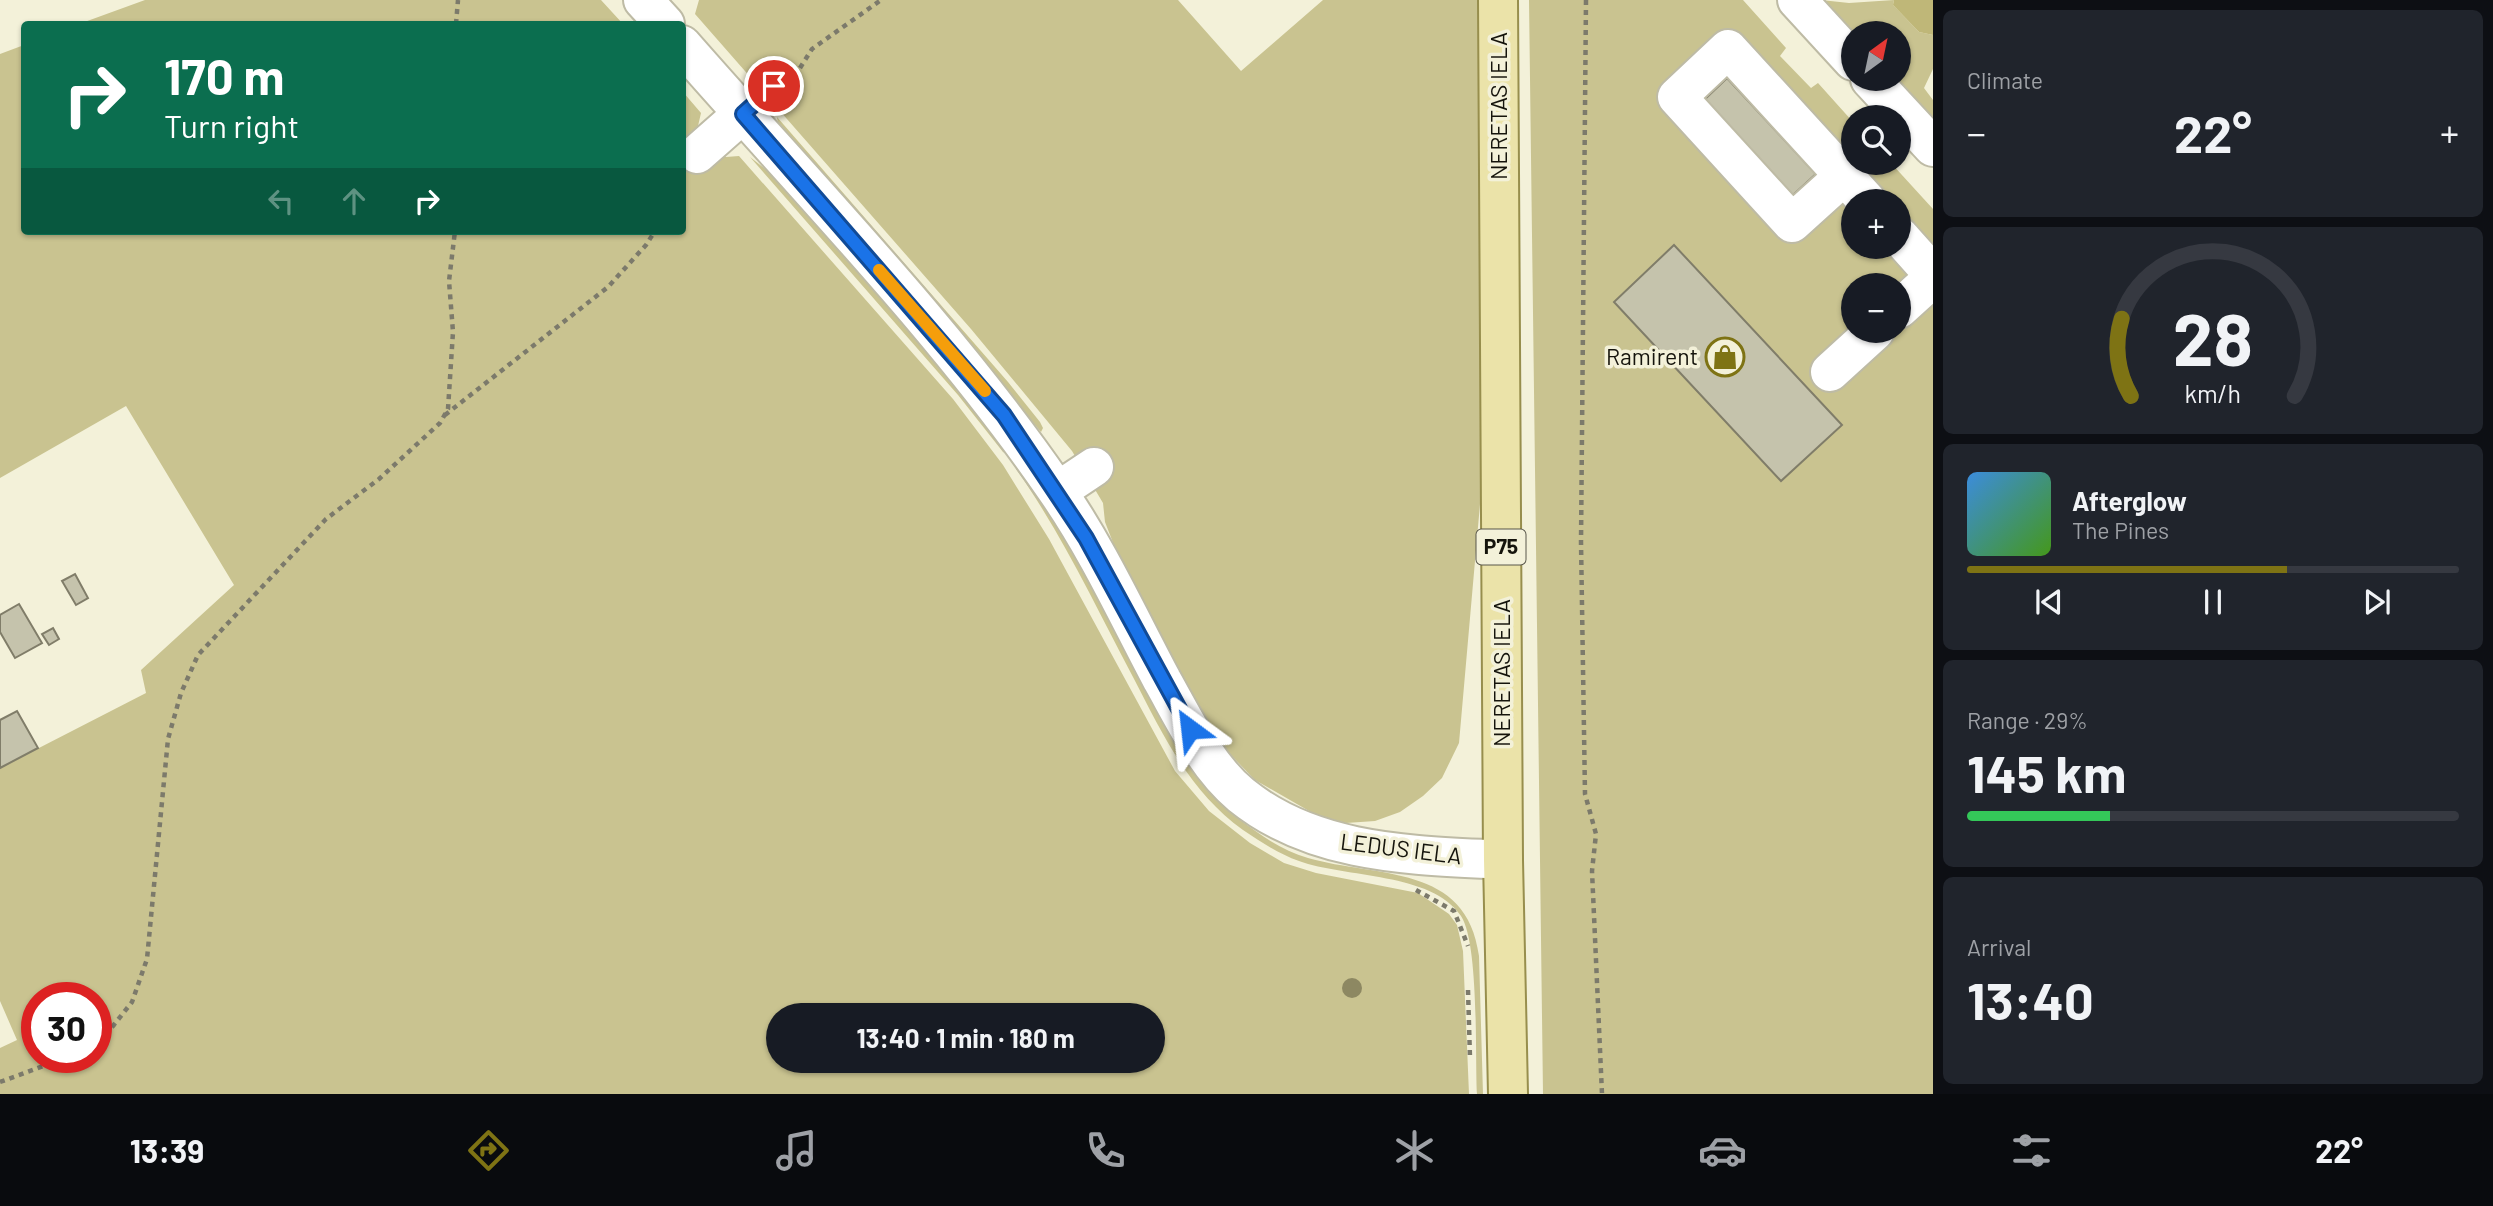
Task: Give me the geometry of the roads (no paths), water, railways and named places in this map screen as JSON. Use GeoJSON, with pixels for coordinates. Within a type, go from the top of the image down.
{"type":"FeatureCollection","features":[{"type":"Feature","properties":{"kind":"main road","name":"NERETAS IELA"},"geometry":{"type":"LineString","coordinates":[[1498,0],[1503,860],[1508,1094]]}},
{"type":"Feature","properties":{"kind":"street"},"geometry":{"type":"LineString","coordinates":[[643,0],[662,21]]}},
{"type":"Feature","properties":{"kind":"street"},"geometry":{"type":"LineString","coordinates":[[1797,0],[1841,48]]}},
{"type":"Feature","properties":{"kind":"street","name":"LEDUS IELA"},"geometry":{"type":"LineString","coordinates":[[686,50],[979,384],[1058,491],[1186,722],[1211,763],[1241,794],[1276,817],[1309,833],[1342,844],[1409,855],[1503,860]]}},
{"type":"Feature","properties":{"kind":"street"},"geometry":{"type":"LineString","coordinates":[[697,154],[774,86]]}},
{"type":"Feature","properties":{"kind":"street"},"geometry":{"type":"LineString","coordinates":[[1881,91],[1933,147]]}},
{"type":"Feature","properties":{"kind":"street"},"geometry":{"type":"LineString","coordinates":[[1911,250],[1933,276],[1911,297]]}},
{"type":"Feature","properties":{"kind":"street"},"geometry":{"type":"LineString","coordinates":[[1830,372],[1862,343]]}},
{"type":"Feature","properties":{"kind":"street"},"geometry":{"type":"LineString","coordinates":[[1058,491],[1094,467]]}},
{"type":"Feature","properties":{"kind":"place","name":"Ramirent"},"geometry":{"type":"Point","coordinates":[1725,357]}}]}
